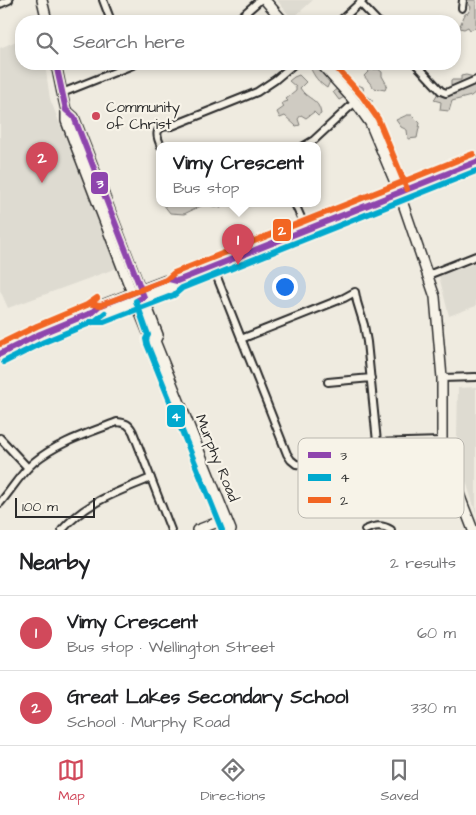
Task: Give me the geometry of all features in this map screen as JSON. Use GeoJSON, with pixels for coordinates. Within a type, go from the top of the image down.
{"type":"FeatureCollection","features":[{"type":"Feature","properties":{"kind":"street"},"geometry":{"type":"LineString","coordinates":[[0,4],[9,0]]}},
{"type":"Feature","properties":{"kind":"street"},"geometry":{"type":"LineString","coordinates":[[42,0],[46,15]]}},
{"type":"Feature","properties":{"kind":"street"},"geometry":{"type":"LineString","coordinates":[[243,15],[260,0]]}},
{"type":"Feature","properties":{"kind":"street"},"geometry":{"type":"LineString","coordinates":[[266,0],[278,15]]}},
{"type":"Feature","properties":{"kind":"street"},"geometry":{"type":"LineString","coordinates":[[462,8],[463,0]]}},
{"type":"Feature","properties":{"kind":"street"},"geometry":{"type":"LineString","coordinates":[[105,1],[109,15]]}},
{"type":"Feature","properties":{"kind":"street"},"geometry":{"type":"LineString","coordinates":[[346,15],[361,1],[372,15]]}},
{"type":"Feature","properties":{"kind":"street","name":"Murphy Road"},"geometry":{"type":"LineString","coordinates":[[57,70],[66,110],[74,117],[138,295],[158,335],[155,341],[231,530]]}},
{"type":"Feature","properties":{"kind":"street"},"geometry":{"type":"LineString","coordinates":[[62,93],[117,70]]}},
{"type":"Feature","properties":{"kind":"street"},"geometry":{"type":"LineString","coordinates":[[159,142],[156,135],[162,127],[172,126],[257,92],[287,70]]}},
{"type":"Feature","properties":{"kind":"street"},"geometry":{"type":"LineString","coordinates":[[326,70],[355,102],[370,123],[399,192],[435,297],[442,378],[442,438]]}},
{"type":"Feature","properties":{"kind":"street"},"geometry":{"type":"LineString","coordinates":[[422,70],[441,91],[446,93],[476,80]]}},
{"type":"Feature","properties":{"kind":"street"},"geometry":{"type":"LineString","coordinates":[[311,142],[355,102]]}},
{"type":"Feature","properties":{"kind":"street"},"geometry":{"type":"LineString","coordinates":[[0,354],[40,334],[91,313],[102,314],[138,295],[171,287],[177,282],[212,267],[476,162]]}},
{"type":"Feature","properties":{"kind":"street"},"geometry":{"type":"LineString","coordinates":[[297,207],[306,229]]}},
{"type":"Feature","properties":{"kind":"street"},"geometry":{"type":"LineString","coordinates":[[428,275],[476,256]]}},
{"type":"Feature","properties":{"kind":"street"},"geometry":{"type":"LineString","coordinates":[[212,267],[287,454],[291,460],[298,465]]}},
{"type":"Feature","properties":{"kind":"street"},"geometry":{"type":"LineString","coordinates":[[241,339],[355,292],[367,342],[377,438]]}},
{"type":"Feature","properties":{"kind":"street"},"geometry":{"type":"LineString","coordinates":[[442,378],[476,377]]}},
{"type":"Feature","properties":{"kind":"street"},"geometry":{"type":"LineString","coordinates":[[328,382],[371,378]]}},
{"type":"Feature","properties":{"kind":"street"},"geometry":{"type":"LineString","coordinates":[[0,503],[28,468],[58,446],[117,422],[126,423],[130,426],[171,530]]}},
{"type":"Feature","properties":{"kind":"street"},"geometry":{"type":"LineString","coordinates":[[0,438],[28,468]]}},
{"type":"Feature","properties":{"kind":"street"},"geometry":{"type":"LineString","coordinates":[[62,530],[79,513],[95,502],[151,478]]}},
{"type":"Feature","properties":{"kind":"street"},"geometry":{"type":"LineString","coordinates":[[464,507],[473,530]]}},
{"type":"Feature","properties":{"kind":"street"},"geometry":{"type":"LineString","coordinates":[[197,530],[226,518]]}},
{"type":"Feature","properties":{"kind":"street"},"geometry":{"type":"LineString","coordinates":[[365,530],[374,526],[386,527],[391,530]]}},
{"type":"Feature","properties":{"kind":"shaded area"},"geometry":{"type":"Polygon","coordinates":[[[277,0],[313,0],[296,15],[289,15],[277,0]]]}},
{"type":"Feature","properties":{"kind":"shaded area"},"geometry":{"type":"Polygon","coordinates":[[[467,0],[476,0],[476,29],[470,30],[468,27],[461,28],[465,14],[468,13],[471,7],[467,0]]]}},
{"type":"Feature","properties":{"kind":"shaded area"},"geometry":{"type":"Polygon","coordinates":[[[15,42],[15,70],[46,70],[50,99],[117,268],[8,308],[0,290],[0,48],[15,42]]]}},
{"type":"Feature","properties":{"kind":"shaded area"},"geometry":{"type":"Polygon","coordinates":[[[312,70],[343,70],[347,77],[343,82],[331,79],[327,88],[312,70]]]}},
{"type":"Feature","properties":{"kind":"shaded area"},"geometry":{"type":"Polygon","coordinates":[[[370,70],[379,70],[387,85],[385,90],[374,88],[364,76],[370,70]]]}},
{"type":"Feature","properties":{"kind":"shaded area"},"geometry":{"type":"Polygon","coordinates":[[[299,75],[306,82],[300,88],[318,105],[321,114],[318,116],[314,112],[306,118],[301,115],[298,119],[300,125],[296,126],[285,116],[280,118],[277,112],[284,107],[282,103],[288,101],[286,99],[296,91],[296,87],[289,81],[299,75]]]}},
{"type":"Feature","properties":{"kind":"shaded area"},"geometry":{"type":"Polygon","coordinates":[[[461,76],[474,77],[476,92],[471,96],[452,101],[449,111],[440,110],[441,102],[434,100],[439,91],[450,96],[451,93],[458,93],[459,88],[451,86],[451,80],[461,80],[461,76]]]}},
{"type":"Feature","properties":{"kind":"shaded area"},"geometry":{"type":"Polygon","coordinates":[[[353,83],[363,87],[364,93],[372,102],[361,105],[350,94],[339,100],[333,92],[339,87],[349,91],[353,83]]]}},
{"type":"Feature","properties":{"kind":"shaded area"},"geometry":{"type":"Polygon","coordinates":[[[412,115],[420,123],[417,138],[408,139],[407,130],[401,127],[396,120],[412,115]]]}},
{"type":"Feature","properties":{"kind":"shaded area"},"geometry":{"type":"Polygon","coordinates":[[[165,207],[199,207],[184,214],[170,213],[165,207]]]}},
{"type":"Feature","properties":{"kind":"shaded area"},"geometry":{"type":"Polygon","coordinates":[[[476,263],[476,306],[449,316],[439,276],[476,263]]]}},
{"type":"Feature","properties":{"kind":"shaded area"},"geometry":{"type":"Polygon","coordinates":[[[476,387],[476,513],[464,475],[464,438],[457,438],[458,388],[476,387]]]}},
{"type":"Feature","properties":{"kind":"transit line","name":"3"},"geometry":{"type":"LineString","coordinates":[[57,70],[66,110],[74,117],[144,297],[138,300]]}},
{"type":"Feature","properties":{"kind":"transit line","name":"2"},"geometry":{"type":"LineString","coordinates":[[338,70],[362,96],[378,119],[407,189]]}},
{"type":"Feature","properties":{"kind":"transit line","name":"2"},"geometry":{"type":"LineString","coordinates":[[92,304],[101,305],[166,280],[174,273],[473,154]]}},
{"type":"Feature","properties":{"kind":"transit line","name":"3"},"geometry":{"type":"LineString","coordinates":[[0,354],[40,334],[91,313],[99,306],[169,279],[177,281],[476,162]]}},
{"type":"Feature","properties":{"kind":"transit line","name":"4"},"geometry":{"type":"LineString","coordinates":[[90,322],[104,322],[174,295],[182,288],[476,171]]}},
{"type":"Feature","properties":{"kind":"transit line","name":"2"},"geometry":{"type":"LineString","coordinates":[[0,344],[87,305],[97,298]]}},
{"type":"Feature","properties":{"kind":"transit line","name":"4"},"geometry":{"type":"LineString","coordinates":[[136,301],[148,335],[146,339],[147,344],[222,530]]}},
{"type":"Feature","properties":{"kind":"transit line","name":"4"},"geometry":{"type":"LineString","coordinates":[[4,362],[44,342],[95,321],[105,313]]}},
{"type":"Feature","properties":{"kind":"place","name":"Community of Christ"},"geometry":{"type":"Point","coordinates":[96,116]}},
{"type":"Feature","properties":{"kind":"place","name":"Great Lakes Secondary School"},"geometry":{"type":"Point","coordinates":[42,183]}},
{"type":"Feature","properties":{"kind":"place","name":"Vimy Crescent"},"geometry":{"type":"Point","coordinates":[238,265]}}]}
